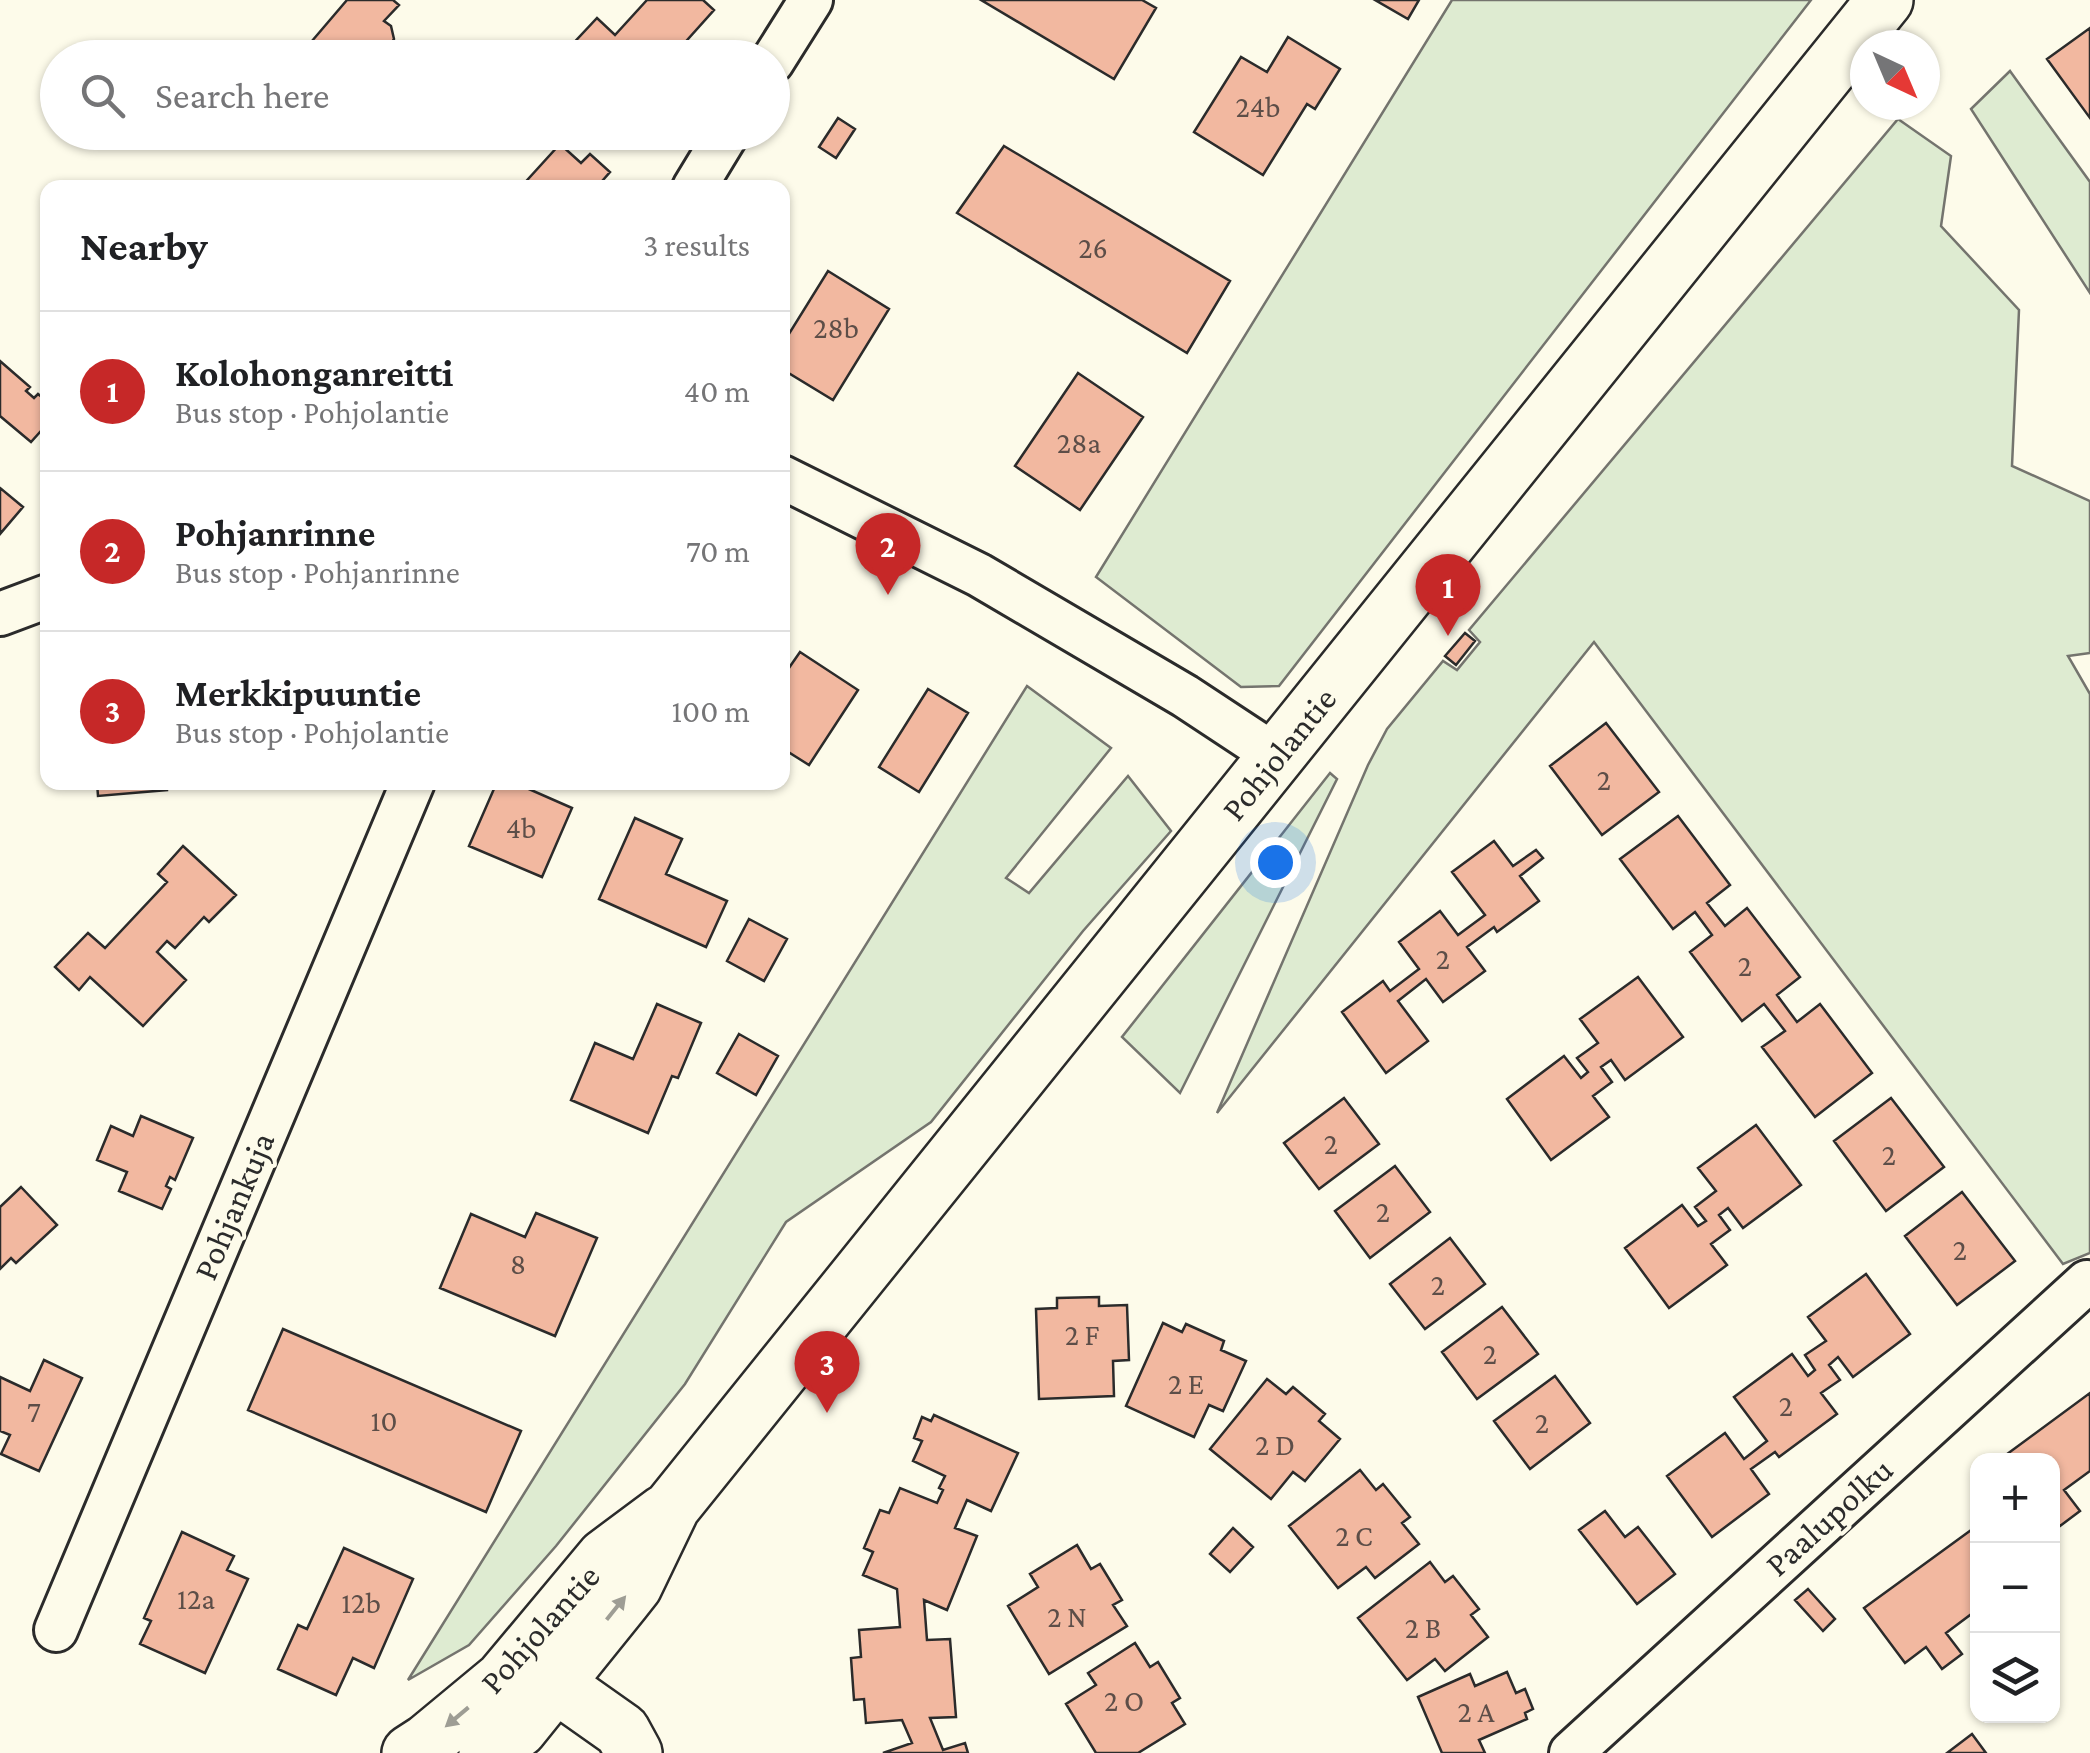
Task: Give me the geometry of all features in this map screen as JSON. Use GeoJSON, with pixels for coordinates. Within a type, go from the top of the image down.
{"type":"FeatureCollection","features":[{"type":"Feature","properties":{"kind":"street"},"geometry":{"type":"LineString","coordinates":[[786,40],[811,0]]}},
{"type":"Feature","properties":{"kind":"street","name":"Pohjolantie"},"geometry":{"type":"LineString","coordinates":[[410,1753],[426,1742],[523,1719],[605,1556],[672,1507],[1885,0]]}},
{"type":"Feature","properties":{"kind":"street"},"geometry":{"type":"LineString","coordinates":[[699,180],[717,150]]}},
{"type":"Feature","properties":{"kind":"street"},"geometry":{"type":"LineString","coordinates":[[790,481],[979,575],[1184,696],[1276,756]]}},
{"type":"Feature","properties":{"kind":"street"},"geometry":{"type":"LineString","coordinates":[[0,614],[40,599]]}},
{"type":"Feature","properties":{"kind":"street","name":"Pohjankuja"},"geometry":{"type":"LineString","coordinates":[[56,1630],[409,790]]}},
{"type":"Feature","properties":{"kind":"street","name":"Paalupolku"},"geometry":{"type":"LineString","coordinates":[[1571,1753],[2088,1282]]}},
{"type":"Feature","properties":{"kind":"street"},"geometry":{"type":"LineString","coordinates":[[523,1719],[622,1731],[634,1753]]}},
{"type":"Feature","properties":{"kind":"green space"},"geometry":{"type":"Polygon","coordinates":[[[1452,0],[1811,0],[1279,686],[1241,687],[1096,577],[1452,0]]]}},
{"type":"Feature","properties":{"kind":"green space"},"geometry":{"type":"Polygon","coordinates":[[[2010,71],[2090,182],[2090,293],[1971,109],[2010,71]]]}},
{"type":"Feature","properties":{"kind":"green space"},"geometry":{"type":"Polygon","coordinates":[[[1897,120],[1951,156],[1941,226],[2019,310],[2012,466],[2090,501],[2090,653],[2068,656],[2090,694],[2090,1253],[2063,1264],[1594,642],[1217,1113],[1368,765],[1387,729],[1443,661],[1457,670],[1480,642],[1469,630],[1897,120]]]}},
{"type":"Feature","properties":{"kind":"green space"},"geometry":{"type":"Polygon","coordinates":[[[1027,686],[1111,748],[1006,878],[1029,893],[1128,776],[1171,831],[1083,931],[931,1122],[786,1222],[685,1384],[556,1546],[469,1645],[408,1680],[1027,686]]]}},
{"type":"Feature","properties":{"kind":"green space"},"geometry":{"type":"Polygon","coordinates":[[[1330,773],[1337,779],[1180,1093],[1122,1037],[1330,773]]]}},
{"type":"Feature","properties":{"kind":"building"},"geometry":{"type":"Polygon","coordinates":[[[347,0],[393,0],[399,5],[384,21],[391,26],[393,40],[313,40],[347,0]]]}},
{"type":"Feature","properties":{"kind":"building"},"geometry":{"type":"Polygon","coordinates":[[[647,0],[703,0],[714,10],[687,40],[576,40],[597,18],[615,35],[647,0]]]}},
{"type":"Feature","properties":{"kind":"building"},"geometry":{"type":"Polygon","coordinates":[[[981,0],[1142,0],[1156,8],[1114,79],[981,0]]]}},
{"type":"Feature","properties":{"kind":"building"},"geometry":{"type":"Polygon","coordinates":[[[1375,0],[1419,0],[1408,19],[1375,0]]]}},
{"type":"Feature","properties":{"kind":"building"},"geometry":{"type":"Polygon","coordinates":[[[2090,28],[2090,118],[2047,59],[2090,28]]]}},
{"type":"Feature","properties":{"kind":"building"},"geometry":{"type":"Polygon","coordinates":[[[1288,37],[1340,69],[1315,109],[1307,104],[1263,175],[1194,132],[1241,57],[1267,72],[1288,37]]]}},
{"type":"Feature","properties":{"kind":"building"},"geometry":{"type":"Polygon","coordinates":[[[838,118],[855,129],[836,158],[819,147],[838,118]]]}},
{"type":"Feature","properties":{"kind":"building"},"geometry":{"type":"Polygon","coordinates":[[[1004,146],[1230,281],[1187,353],[957,213],[1004,146]]]}},
{"type":"Feature","properties":{"kind":"building"},"geometry":{"type":"Polygon","coordinates":[[[555,150],[567,150],[581,163],[590,154],[610,172],[603,180],[527,180],[555,150]]]}},
{"type":"Feature","properties":{"kind":"building"},"geometry":{"type":"Polygon","coordinates":[[[828,271],[889,309],[833,400],[790,374],[790,332],[828,271]]]}},
{"type":"Feature","properties":{"kind":"building"},"geometry":{"type":"Polygon","coordinates":[[[0,361],[30,387],[26,391],[34,398],[40,396],[40,432],[31,442],[0,416],[0,361]]]}},
{"type":"Feature","properties":{"kind":"building"},"geometry":{"type":"Polygon","coordinates":[[[1078,373],[1143,417],[1080,510],[1015,466],[1078,373]]]}},
{"type":"Feature","properties":{"kind":"building"},"geometry":{"type":"Polygon","coordinates":[[[0,488],[23,507],[0,534],[0,488]]]}},
{"type":"Feature","properties":{"kind":"building"},"geometry":{"type":"Polygon","coordinates":[[[1465,633],[1475,641],[1456,665],[1445,656],[1465,633]]]}},
{"type":"Feature","properties":{"kind":"building"},"geometry":{"type":"Polygon","coordinates":[[[800,652],[858,690],[809,765],[790,753],[790,666],[800,652]]]}},
{"type":"Feature","properties":{"kind":"building"},"geometry":{"type":"Polygon","coordinates":[[[928,689],[968,713],[919,792],[879,767],[928,689]]]}},
{"type":"Feature","properties":{"kind":"building"},"geometry":{"type":"Polygon","coordinates":[[[1606,723],[1659,792],[1602,835],[1550,766],[1606,723]]]}},
{"type":"Feature","properties":{"kind":"building"},"geometry":{"type":"Polygon","coordinates":[[[98,790],[167,790],[98,796],[98,790]]]}},
{"type":"Feature","properties":{"kind":"building"},"geometry":{"type":"Polygon","coordinates":[[[494,790],[531,790],[572,808],[542,877],[469,846],[494,790]]]}},
{"type":"Feature","properties":{"kind":"building"},"geometry":{"type":"Polygon","coordinates":[[[1678,816],[1730,885],[1707,903],[1725,926],[1747,908],[1800,977],[1777,995],[1797,1022],[1820,1004],[1872,1073],[1815,1117],[1762,1047],[1785,1031],[1764,1004],[1742,1021],[1690,952],[1712,935],[1695,912],[1673,929],[1620,859],[1678,816]]]}},
{"type":"Feature","properties":{"kind":"building"},"geometry":{"type":"Polygon","coordinates":[[[635,818],[682,839],[666,874],[727,901],[706,947],[599,899],[635,818]]]}},
{"type":"Feature","properties":{"kind":"building"},"geometry":{"type":"Polygon","coordinates":[[[1494,841],[1513,866],[1536,850],[1543,858],[1520,876],[1539,901],[1497,932],[1494,927],[1467,947],[1485,971],[1443,1002],[1426,979],[1398,1001],[1428,1041],[1386,1073],[1342,1012],[1383,981],[1390,991],[1419,969],[1399,942],[1440,911],[1458,935],[1485,915],[1452,872],[1494,841]]]}},
{"type":"Feature","properties":{"kind":"building"},"geometry":{"type":"Polygon","coordinates":[[[183,846],[236,895],[209,922],[204,917],[175,948],[167,941],[157,952],[186,980],[143,1026],[90,977],[79,990],[55,967],[88,933],[105,948],[167,882],[158,874],[183,846]]]}},
{"type":"Feature","properties":{"kind":"building"},"geometry":{"type":"Polygon","coordinates":[[[749,919],[787,939],[764,981],[727,961],[749,919]]]}},
{"type":"Feature","properties":{"kind":"building"},"geometry":{"type":"Polygon","coordinates":[[[1638,977],[1683,1037],[1625,1080],[1611,1060],[1601,1067],[1612,1082],[1593,1096],[1609,1117],[1551,1160],[1507,1099],[1564,1056],[1581,1078],[1588,1072],[1577,1058],[1598,1043],[1580,1019],[1638,977]]]}},
{"type":"Feature","properties":{"kind":"building"},"geometry":{"type":"Polygon","coordinates":[[[657,1004],[701,1023],[678,1078],[672,1076],[648,1133],[571,1100],[595,1043],[633,1059],[657,1004]]]}},
{"type":"Feature","properties":{"kind":"building"},"geometry":{"type":"Polygon","coordinates":[[[739,1034],[778,1056],[756,1095],[717,1073],[739,1034]]]}},
{"type":"Feature","properties":{"kind":"building"},"geometry":{"type":"Polygon","coordinates":[[[1344,1098],[1379,1144],[1319,1189],[1284,1143],[1344,1098]]]}},
{"type":"Feature","properties":{"kind":"building"},"geometry":{"type":"Polygon","coordinates":[[[1891,1098],[1944,1167],[1886,1211],[1834,1141],[1891,1098]]]}},
{"type":"Feature","properties":{"kind":"building"},"geometry":{"type":"Polygon","coordinates":[[[141,1116],[193,1138],[175,1180],[170,1177],[166,1186],[171,1189],[162,1209],[119,1191],[127,1172],[97,1160],[111,1126],[133,1136],[141,1116]]]}},
{"type":"Feature","properties":{"kind":"building"},"geometry":{"type":"Polygon","coordinates":[[[1756,1125],[1801,1185],[1743,1228],[1728,1208],[1719,1215],[1730,1230],[1711,1244],[1727,1265],[1669,1308],[1625,1248],[1682,1205],[1698,1226],[1706,1221],[1695,1207],[1716,1191],[1698,1168],[1756,1125]]]}},
{"type":"Feature","properties":{"kind":"building"},"geometry":{"type":"Polygon","coordinates":[[[1395,1166],[1430,1212],[1370,1258],[1335,1211],[1395,1166]]]}},
{"type":"Feature","properties":{"kind":"building"},"geometry":{"type":"Polygon","coordinates":[[[21,1187],[57,1225],[16,1263],[11,1258],[0,1269],[0,1207],[21,1187]]]}},
{"type":"Feature","properties":{"kind":"building"},"geometry":{"type":"Polygon","coordinates":[[[1962,1192],[2015,1261],[1957,1305],[1905,1236],[1962,1192]]]}},
{"type":"Feature","properties":{"kind":"building"},"geometry":{"type":"Polygon","coordinates":[[[536,1213],[597,1238],[555,1336],[440,1288],[471,1214],[525,1237],[536,1213]]]}},
{"type":"Feature","properties":{"kind":"building"},"geometry":{"type":"Polygon","coordinates":[[[1450,1238],[1485,1284],[1425,1329],[1390,1284],[1450,1238]]]}},
{"type":"Feature","properties":{"kind":"building"},"geometry":{"type":"Polygon","coordinates":[[[1866,1274],[1910,1334],[1853,1377],[1838,1357],[1829,1365],[1840,1380],[1821,1393],[1837,1414],[1779,1457],[1775,1452],[1751,1469],[1769,1494],[1712,1537],[1667,1476],[1725,1433],[1744,1459],[1767,1441],[1734,1397],[1792,1354],[1808,1376],[1815,1370],[1805,1355],[1826,1341],[1808,1317],[1866,1274]]]}},
{"type":"Feature","properties":{"kind":"building"},"geometry":{"type":"Polygon","coordinates":[[[1099,1297],[1099,1306],[1127,1305],[1129,1360],[1113,1361],[1114,1396],[1039,1399],[1036,1309],[1057,1308],[1057,1298],[1099,1297]]]}},
{"type":"Feature","properties":{"kind":"building"},"geometry":{"type":"Polygon","coordinates":[[[1502,1307],[1538,1354],[1477,1399],[1442,1352],[1502,1307]]]}},
{"type":"Feature","properties":{"kind":"building"},"geometry":{"type":"Polygon","coordinates":[[[1163,1323],[1182,1332],[1186,1324],[1224,1341],[1221,1350],[1246,1361],[1223,1411],[1209,1405],[1194,1437],[1126,1406],[1163,1323]]]}},
{"type":"Feature","properties":{"kind":"building"},"geometry":{"type":"Polygon","coordinates":[[[283,1329],[521,1431],[486,1512],[248,1410],[283,1329]]]}},
{"type":"Feature","properties":{"kind":"building"},"geometry":{"type":"Polygon","coordinates":[[[44,1360],[82,1378],[39,1471],[1,1454],[10,1435],[0,1431],[0,1377],[30,1391],[44,1360]]]}},
{"type":"Feature","properties":{"kind":"building"},"geometry":{"type":"Polygon","coordinates":[[[1555,1376],[1590,1423],[1530,1469],[1494,1421],[1555,1376]]]}},
{"type":"Feature","properties":{"kind":"building"},"geometry":{"type":"Polygon","coordinates":[[[1267,1379],[1286,1394],[1293,1387],[1325,1414],[1319,1421],[1340,1439],[1305,1481],[1293,1472],[1271,1499],[1210,1449],[1267,1379]]]}},
{"type":"Feature","properties":{"kind":"building"},"geometry":{"type":"Polygon","coordinates":[[[2090,1393],[2090,1471],[2064,1490],[2080,1511],[2060,1526],[2060,1453],[2009,1453],[2090,1393]]]}},
{"type":"Feature","properties":{"kind":"building"},"geometry":{"type":"Polygon","coordinates":[[[934,1415],[1018,1453],[991,1511],[967,1500],[955,1528],[977,1536],[947,1610],[924,1600],[927,1640],[950,1639],[956,1717],[930,1718],[943,1750],[965,1743],[968,1753],[883,1753],[912,1743],[902,1720],[866,1723],[864,1699],[854,1700],[851,1658],[861,1657],[859,1630],[900,1627],[897,1589],[863,1575],[873,1552],[864,1548],[880,1510],[889,1513],[900,1488],[937,1503],[945,1476],[913,1461],[922,1441],[914,1438],[922,1417],[931,1421],[934,1415]]]}},
{"type":"Feature","properties":{"kind":"building"},"geometry":{"type":"Polygon","coordinates":[[[1360,1470],[1376,1490],[1383,1484],[1410,1517],[1402,1523],[1419,1544],[1375,1578],[1366,1567],[1338,1588],[1289,1526],[1360,1470]]]}},
{"type":"Feature","properties":{"kind":"building"},"geometry":{"type":"Polygon","coordinates":[[[1605,1511],[1625,1537],[1638,1527],[1675,1574],[1637,1604],[1579,1530],[1605,1511]]]}},
{"type":"Feature","properties":{"kind":"building"},"geometry":{"type":"Polygon","coordinates":[[[1233,1528],[1253,1547],[1230,1572],[1210,1554],[1233,1528]]]}},
{"type":"Feature","properties":{"kind":"building"},"geometry":{"type":"Polygon","coordinates":[[[1970,1531],[1970,1615],[1946,1633],[1962,1654],[1942,1669],[1926,1647],[1905,1663],[1864,1608],[1970,1531]]]}},
{"type":"Feature","properties":{"kind":"building"},"geometry":{"type":"Polygon","coordinates":[[[182,1532],[234,1556],[227,1570],[248,1579],[205,1673],[140,1644],[151,1621],[144,1618],[182,1532]]]}},
{"type":"Feature","properties":{"kind":"building"},"geometry":{"type":"Polygon","coordinates":[[[1077,1545],[1091,1569],[1100,1564],[1122,1600],[1113,1605],[1127,1626],[1049,1674],[1008,1606],[1038,1587],[1030,1574],[1077,1545]]]}},
{"type":"Feature","properties":{"kind":"building"},"geometry":{"type":"Polygon","coordinates":[[[344,1548],[413,1579],[374,1668],[353,1658],[336,1695],[278,1669],[298,1625],[307,1629],[344,1548]]]}},
{"type":"Feature","properties":{"kind":"building"},"geometry":{"type":"Polygon","coordinates":[[[1430,1562],[1445,1582],[1453,1576],[1479,1609],[1471,1615],[1488,1637],[1445,1671],[1435,1659],[1407,1680],[1358,1618],[1430,1562]]]}},
{"type":"Feature","properties":{"kind":"building"},"geometry":{"type":"Polygon","coordinates":[[[1808,1589],[1835,1619],[1823,1631],[1795,1600],[1808,1589]]]}},
{"type":"Feature","properties":{"kind":"building"},"geometry":{"type":"Polygon","coordinates":[[[1135,1643],[1150,1667],[1158,1662],[1180,1698],[1172,1703],[1185,1724],[1138,1753],[1096,1753],[1066,1704],[1096,1685],[1088,1673],[1135,1643]]]}},
{"type":"Feature","properties":{"kind":"building"},"geometry":{"type":"Polygon","coordinates":[[[1507,1672],[1516,1693],[1525,1689],[1533,1709],[1525,1713],[1527,1719],[1479,1740],[1485,1753],[1442,1753],[1418,1697],[1470,1674],[1475,1686],[1507,1672]]]}},
{"type":"Feature","properties":{"kind":"building"},"geometry":{"type":"Polygon","coordinates":[[[1972,1734],[1986,1753],[1947,1753],[1972,1734]]]}},
{"type":"Feature","properties":{"kind":"place","name":"Pohjanrinne"},"geometry":{"type":"Point","coordinates":[888,595]}},
{"type":"Feature","properties":{"kind":"place","name":"Kolohonganreitti"},"geometry":{"type":"Point","coordinates":[1448,636]}},
{"type":"Feature","properties":{"kind":"place","name":"Merkkipuuntie"},"geometry":{"type":"Point","coordinates":[827,1413]}}]}
